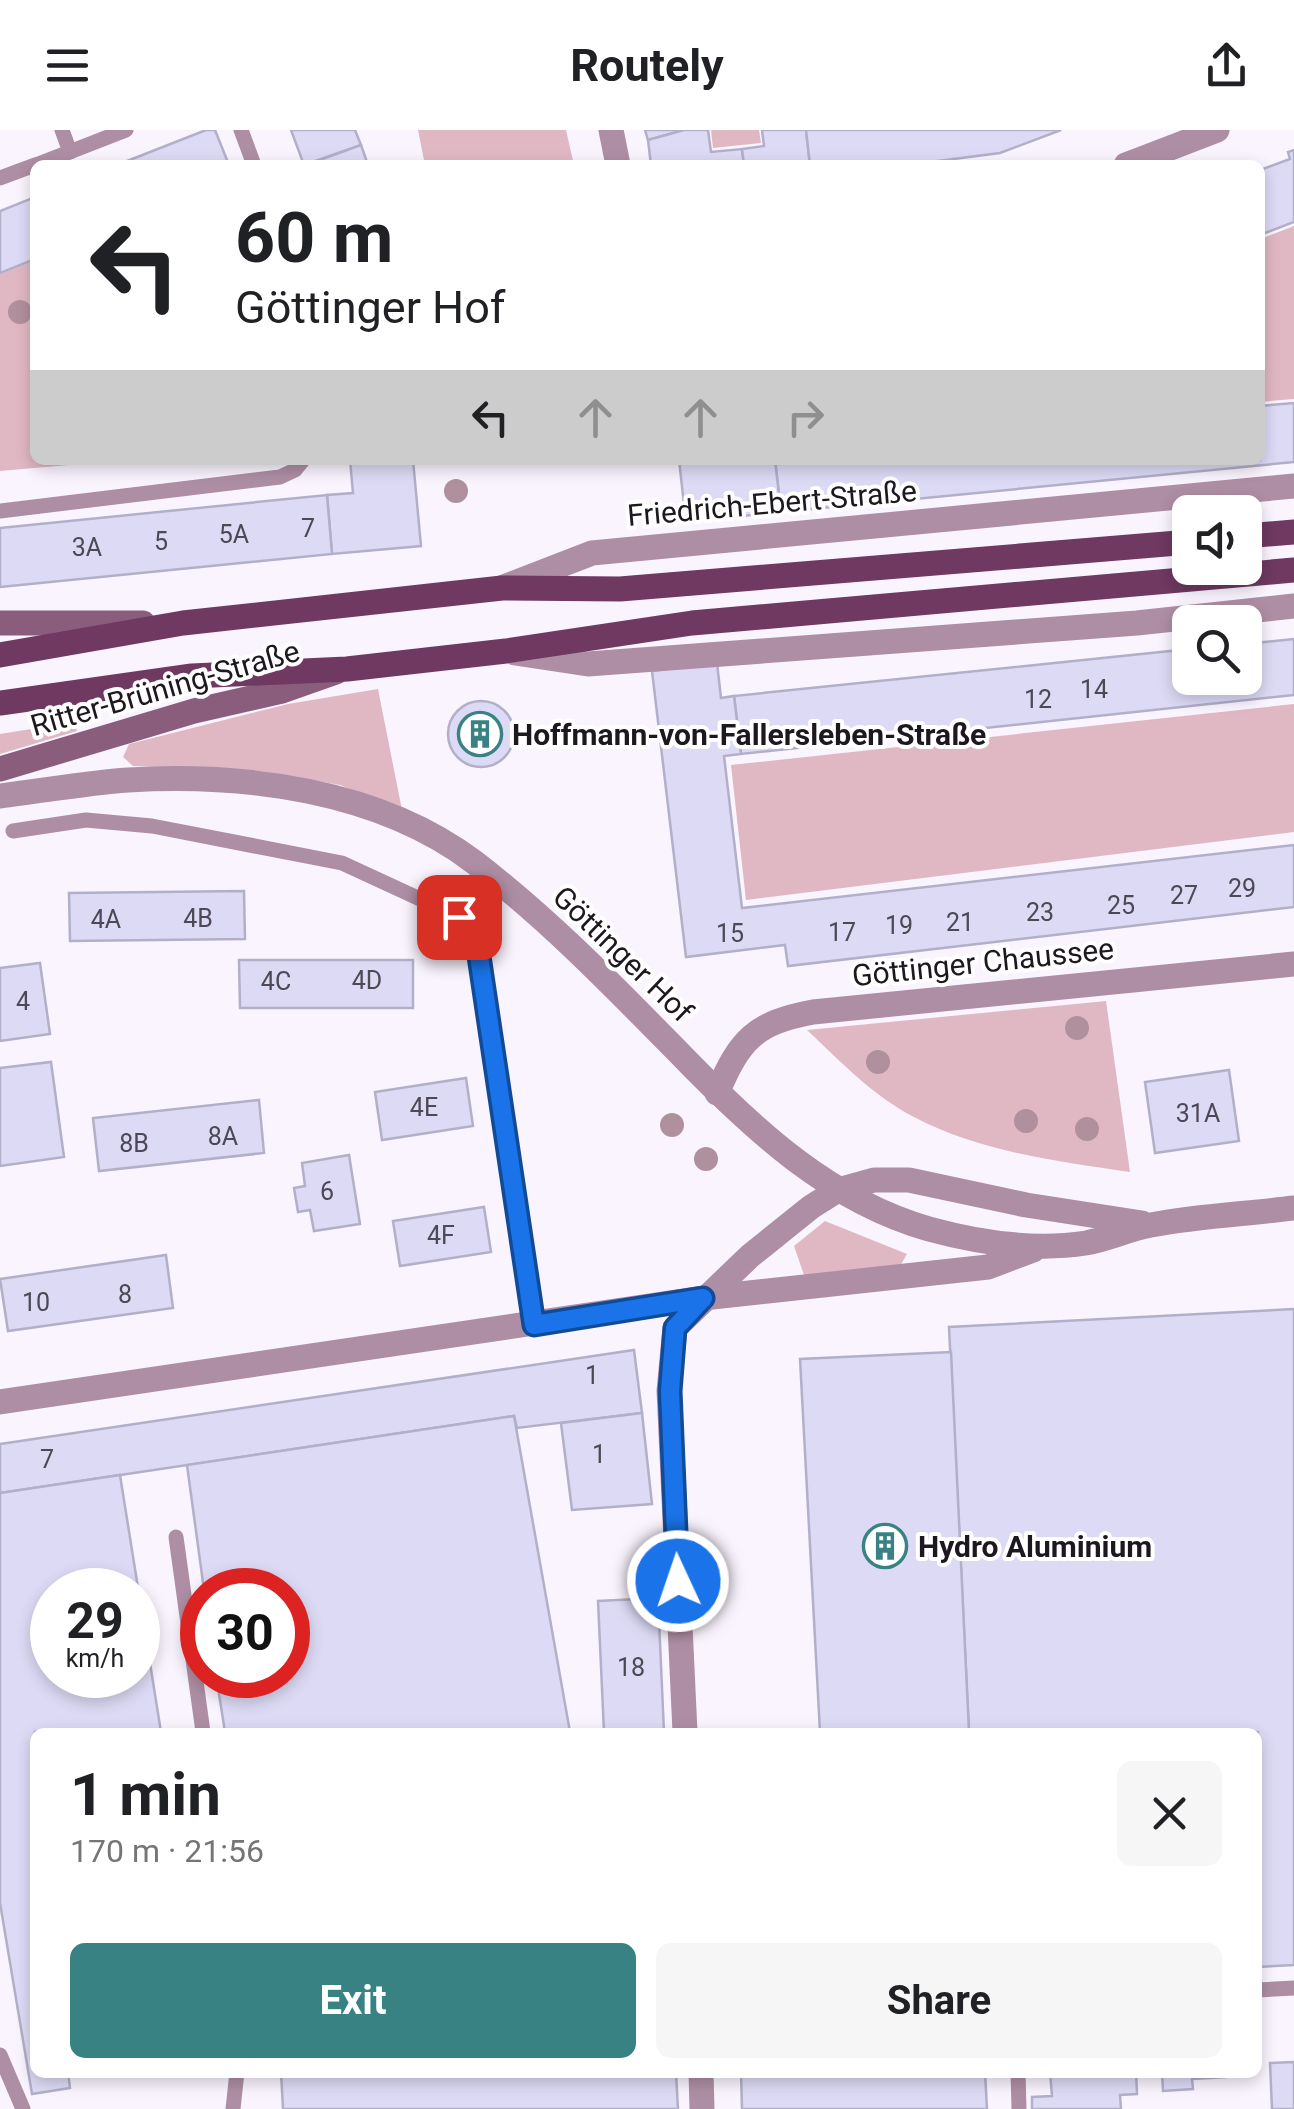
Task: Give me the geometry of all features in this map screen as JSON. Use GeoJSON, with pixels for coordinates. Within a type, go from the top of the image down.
{"type":"FeatureCollection","features":[{"type":"Feature","properties":{"kind":"main road"},"geometry":{"type":"LineString","coordinates":[[1262,535],[1294,532]]}},
{"type":"Feature","properties":{"kind":"main road","name":"Friedrich-Ebert-Straße"},"geometry":{"type":"LineString","coordinates":[[0,655],[184,624],[502,588],[620,589],[1172,543]]}},
{"type":"Feature","properties":{"kind":"main road"},"geometry":{"type":"LineString","coordinates":[[0,703],[192,676],[347,668],[506,651],[692,622],[1294,570]]}},
{"type":"Feature","properties":{"kind":"main road","name":"Ritter-Brüning-Straße"},"geometry":{"type":"LineString","coordinates":[[0,623],[184,624]]}},
{"type":"Feature","properties":{"kind":"main road","name":"Ritter-Brüning-Straße"},"geometry":{"type":"LineString","coordinates":[[0,770],[194,711],[282,691],[347,668]]}},
{"type":"Feature","properties":{"kind":"street"},"geometry":{"type":"LineString","coordinates":[[612,130],[617,160]]}},
{"type":"Feature","properties":{"kind":"street"},"geometry":{"type":"LineString","coordinates":[[1139,160],[1217,130]]}},
{"type":"Feature","properties":{"kind":"street","name":"Friedrich-Ebert-Straße"},"geometry":{"type":"LineString","coordinates":[[502,588],[592,552],[1294,486]]}},
{"type":"Feature","properties":{"kind":"street"},"geometry":{"type":"LineString","coordinates":[[1137,586],[1137,624]]}},
{"type":"Feature","properties":{"kind":"street"},"geometry":{"type":"LineString","coordinates":[[506,651],[588,664],[1137,624],[1294,606]]}},
{"type":"Feature","properties":{"kind":"street","name":"Göttinger Hof"},"geometry":{"type":"LineString","coordinates":[[0,796],[126,780],[195,779],[271,786],[336,798],[405,822],[472,860],[543,920],[607,979],[717,1093],[797,1162],[838,1190]]}},
{"type":"Feature","properties":{"kind":"street","name":"Göttinger Chaussee"},"geometry":{"type":"LineString","coordinates":[[717,1093],[729,1065],[748,1038],[776,1020],[813,1012],[1294,964]]}},
{"type":"Feature","properties":{"kind":"street"},"geometry":{"type":"LineString","coordinates":[[685,1728],[670,1391],[675,1328],[760,1248],[838,1190],[874,1180],[909,1180],[1026,1206],[1152,1225]]}},
{"type":"Feature","properties":{"kind":"street"},"geometry":{"type":"LineString","coordinates":[[838,1190],[929,1229],[1036,1249]]}},
{"type":"Feature","properties":{"kind":"street"},"geometry":{"type":"LineString","coordinates":[[0,1402],[703,1298],[988,1266],[1036,1249],[1089,1242],[1152,1225],[1294,1208]]}},
{"type":"Feature","properties":{"kind":"street"},"geometry":{"type":"LineString","coordinates":[[701,2078],[702,2109]]}},
{"type":"Feature","properties":{"kind":"lane"},"geometry":{"type":"LineString","coordinates":[[62,130],[70,152]]}},
{"type":"Feature","properties":{"kind":"lane"},"geometry":{"type":"LineString","coordinates":[[49,160],[126,130]]}},
{"type":"Feature","properties":{"kind":"lane"},"geometry":{"type":"LineString","coordinates":[[241,130],[252,160]]}},
{"type":"Feature","properties":{"kind":"lane"},"geometry":{"type":"LineString","coordinates":[[0,178],[30,167]]}},
{"type":"Feature","properties":{"kind":"lane"},"geometry":{"type":"LineString","coordinates":[[0,511],[280,478],[299,465]]}},
{"type":"Feature","properties":{"kind":"lane"},"geometry":{"type":"LineString","coordinates":[[13,831],[86,820],[152,826],[342,863],[459,917],[476,936],[534,1325]]}},
{"type":"Feature","properties":{"kind":"lane"},"geometry":{"type":"LineString","coordinates":[[176,1537],[202,1728]]}},
{"type":"Feature","properties":{"kind":"lane"},"geometry":{"type":"LineString","coordinates":[[1262,1990],[1294,1988]]}},
{"type":"Feature","properties":{"kind":"lane"},"geometry":{"type":"LineString","coordinates":[[0,2055],[22,2109]]}},
{"type":"Feature","properties":{"kind":"lane"},"geometry":{"type":"LineString","coordinates":[[234,2109],[237,2078]]}},
{"type":"Feature","properties":{"kind":"lane"},"geometry":{"type":"LineString","coordinates":[[1018,2078],[1020,2109]]}},
{"type":"Feature","properties":{"kind":"shaded area"},"geometry":{"type":"Polygon","coordinates":[[[418,130],[566,130],[573,160],[424,160],[418,130]]]}},
{"type":"Feature","properties":{"kind":"shaded area"},"geometry":{"type":"Polygon","coordinates":[[[711,130],[759,130],[761,143],[713,148],[711,130]]]}},
{"type":"Feature","properties":{"kind":"shaded area"},"geometry":{"type":"Polygon","coordinates":[[[1294,226],[1294,399],[1265,402],[1265,237],[1294,226]]]}},
{"type":"Feature","properties":{"kind":"shaded area"},"geometry":{"type":"Polygon","coordinates":[[[30,261],[30,465],[68,465],[0,471],[0,273],[30,261]]]}},
{"type":"Feature","properties":{"kind":"shaded area"},"geometry":{"type":"Polygon","coordinates":[[[378,689],[402,810],[340,785],[260,771],[133,766],[123,757],[129,744],[288,704],[378,689]]]}},
{"type":"Feature","properties":{"kind":"shaded area"},"geometry":{"type":"Polygon","coordinates":[[[1294,704],[1294,832],[746,900],[731,765],[1294,704]]]}},
{"type":"Feature","properties":{"kind":"shaded area"},"geometry":{"type":"Polygon","coordinates":[[[75,722],[77,731],[0,754],[0,734],[75,722]]]}},
{"type":"Feature","properties":{"kind":"shaded area"},"geometry":{"type":"Polygon","coordinates":[[[1106,1001],[1130,1172],[1019,1154],[939,1129],[885,1099],[807,1030],[1106,1001]]]}},
{"type":"Feature","properties":{"kind":"shaded area"},"geometry":{"type":"Polygon","coordinates":[[[825,1221],[907,1254],[899,1268],[805,1278],[794,1246],[825,1221]]]}},
{"type":"Feature","properties":{"kind":"building"},"geometry":{"type":"Polygon","coordinates":[[[215,130],[227,160],[130,160],[215,130]]]}},
{"type":"Feature","properties":{"kind":"building"},"geometry":{"type":"Polygon","coordinates":[[[291,130],[355,130],[361,145],[318,160],[302,160],[291,130]]]}},
{"type":"Feature","properties":{"kind":"building"},"geometry":{"type":"Polygon","coordinates":[[[645,130],[684,130],[648,140],[645,130]]]}},
{"type":"Feature","properties":{"kind":"building"},"geometry":{"type":"Polygon","coordinates":[[[684,130],[708,130],[711,152],[742,149],[743,160],[650,160],[648,140],[684,130]]]}},
{"type":"Feature","properties":{"kind":"building"},"geometry":{"type":"Polygon","coordinates":[[[762,130],[806,130],[809,160],[743,160],[742,149],[764,146],[762,130]]]}},
{"type":"Feature","properties":{"kind":"building"},"geometry":{"type":"Polygon","coordinates":[[[806,130],[1061,130],[1000,153],[946,160],[809,160],[806,130]]]}},
{"type":"Feature","properties":{"kind":"building"},"geometry":{"type":"Polygon","coordinates":[[[361,145],[366,160],[320,160],[361,145]]]}},
{"type":"Feature","properties":{"kind":"building"},"geometry":{"type":"Polygon","coordinates":[[[1294,150],[1294,222],[1265,233],[1265,168],[1290,159],[1288,152],[1294,150]]]}},
{"type":"Feature","properties":{"kind":"building"},"geometry":{"type":"Polygon","coordinates":[[[30,199],[30,261],[0,273],[0,211],[30,199]]]}},
{"type":"Feature","properties":{"kind":"building"},"geometry":{"type":"Polygon","coordinates":[[[1294,403],[1294,462],[1265,465],[1265,406],[1294,403]]]}},
{"type":"Feature","properties":{"kind":"building"},"geometry":{"type":"Polygon","coordinates":[[[350,465],[413,465],[421,546],[332,554],[327,495],[353,493],[350,465]]]}},
{"type":"Feature","properties":{"kind":"building"},"geometry":{"type":"Polygon","coordinates":[[[680,465],[776,465],[781,512],[686,522],[680,465]]]}},
{"type":"Feature","properties":{"kind":"building"},"geometry":{"type":"Polygon","coordinates":[[[776,465],[1263,465],[781,512],[776,465]]]}},
{"type":"Feature","properties":{"kind":"building"},"geometry":{"type":"Polygon","coordinates":[[[327,495],[332,554],[0,587],[0,528],[327,495]]]}},
{"type":"Feature","properties":{"kind":"building"},"geometry":{"type":"Polygon","coordinates":[[[1294,639],[1294,695],[741,754],[734,696],[1172,651],[1172,695],[1262,695],[1262,642],[1294,639]]]}},
{"type":"Feature","properties":{"kind":"building"},"geometry":{"type":"Polygon","coordinates":[[[717,663],[721,698],[734,696],[741,754],[724,756],[742,908],[1294,845],[1294,907],[788,966],[785,945],[686,957],[652,671],[717,663]]]}},
{"type":"Feature","properties":{"kind":"building","name":"Hoffmann-von-Fallersleben-Straße"},"geometry":{"type":"Polygon","coordinates":[[[481,701],[504,711],[514,734],[504,757],[481,767],[458,757],[448,734],[458,711],[481,701]]]}},
{"type":"Feature","properties":{"kind":"building"},"geometry":{"type":"Polygon","coordinates":[[[244,891],[245,939],[70,941],[69,893],[244,891]]]}},
{"type":"Feature","properties":{"kind":"building"},"geometry":{"type":"Polygon","coordinates":[[[239,960],[413,960],[413,1008],[240,1008],[239,960]]]}},
{"type":"Feature","properties":{"kind":"building"},"geometry":{"type":"Polygon","coordinates":[[[40,963],[50,1034],[0,1041],[0,968],[40,963]]]}},
{"type":"Feature","properties":{"kind":"building"},"geometry":{"type":"Polygon","coordinates":[[[51,1062],[64,1157],[0,1166],[0,1068],[51,1062]]]}},
{"type":"Feature","properties":{"kind":"building"},"geometry":{"type":"Polygon","coordinates":[[[1229,1070],[1239,1141],[1155,1153],[1145,1082],[1229,1070]]]}},
{"type":"Feature","properties":{"kind":"building"},"geometry":{"type":"Polygon","coordinates":[[[466,1078],[473,1126],[382,1140],[375,1092],[466,1078]]]}},
{"type":"Feature","properties":{"kind":"building"},"geometry":{"type":"Polygon","coordinates":[[[259,1100],[264,1153],[99,1171],[93,1118],[259,1100]]]}},
{"type":"Feature","properties":{"kind":"building"},"geometry":{"type":"Polygon","coordinates":[[[349,1155],[360,1224],[314,1231],[310,1210],[298,1212],[294,1188],[305,1186],[302,1163],[349,1155]]]}},
{"type":"Feature","properties":{"kind":"building"},"geometry":{"type":"Polygon","coordinates":[[[484,1207],[491,1252],[400,1266],[393,1221],[484,1207]]]}},
{"type":"Feature","properties":{"kind":"building"},"geometry":{"type":"Polygon","coordinates":[[[166,1255],[173,1308],[8,1331],[0,1279],[166,1255]]]}},
{"type":"Feature","properties":{"kind":"building"},"geometry":{"type":"Polygon","coordinates":[[[1294,1309],[1294,1965],[1262,1967],[1262,1728],[969,1728],[949,1327],[1294,1309]]]}},
{"type":"Feature","properties":{"kind":"building"},"geometry":{"type":"Polygon","coordinates":[[[634,1350],[642,1413],[517,1428],[514,1416],[0,1493],[0,1444],[634,1350]]]}},
{"type":"Feature","properties":{"kind":"building","name":"Hydro Aluminium"},"geometry":{"type":"Polygon","coordinates":[[[951,1352],[969,1728],[820,1728],[800,1359],[951,1352]]]}},
{"type":"Feature","properties":{"kind":"building"},"geometry":{"type":"Polygon","coordinates":[[[642,1413],[652,1504],[572,1510],[561,1423],[642,1413]]]}},
{"type":"Feature","properties":{"kind":"building"},"geometry":{"type":"Polygon","coordinates":[[[514,1416],[569,1728],[224,1728],[220,1698],[310,1698],[310,1568],[201,1568],[187,1465],[514,1416]]]}},
{"type":"Feature","properties":{"kind":"building"},"geometry":{"type":"Polygon","coordinates":[[[120,1475],[135,1568],[30,1568],[30,1698],[156,1698],[160,1728],[30,1728],[30,2078],[69,2078],[70,2088],[32,2094],[0,1903],[0,1493],[120,1475]]]}},
{"type":"Feature","properties":{"kind":"building"},"geometry":{"type":"Polygon","coordinates":[[[658,1598],[664,1728],[604,1728],[598,1601],[658,1598]]]}},
{"type":"Feature","properties":{"kind":"building"},"geometry":{"type":"Polygon","coordinates":[[[1294,2062],[1294,2109],[1272,2109],[1270,2063],[1294,2062]]]}},
{"type":"Feature","properties":{"kind":"building"},"geometry":{"type":"Polygon","coordinates":[[[281,2078],[676,2078],[678,2109],[283,2109],[281,2078]]]}},
{"type":"Feature","properties":{"kind":"building"},"geometry":{"type":"Polygon","coordinates":[[[741,2078],[985,2078],[987,2109],[742,2109],[741,2078]]]}},
{"type":"Feature","properties":{"kind":"building"},"geometry":{"type":"Polygon","coordinates":[[[1050,2078],[1136,2078],[1137,2094],[1120,2095],[1121,2109],[1032,2109],[1032,2097],[1052,2096],[1050,2078]]]}},
{"type":"Feature","properties":{"kind":"building"},"geometry":{"type":"Polygon","coordinates":[[[1162,2078],[1209,2078],[1192,2079],[1193,2089],[1163,2091],[1162,2078]]]}},
{"type":"Feature","properties":{"kind":"place","name":"Hoffmann-von-Fallersleben-Straße"},"geometry":{"type":"Point","coordinates":[480,734]}},
{"type":"Feature","properties":{"kind":"place","name":"Hydro Aluminium"},"geometry":{"type":"Point","coordinates":[885,1546]}},
{"type":"Feature","properties":{"kind":"route"},"geometry":{"type":"LineString","coordinates":[[459,917],[476,936],[534,1325],[703,1298],[675,1328],[670,1391],[678,1581]]}}]}
